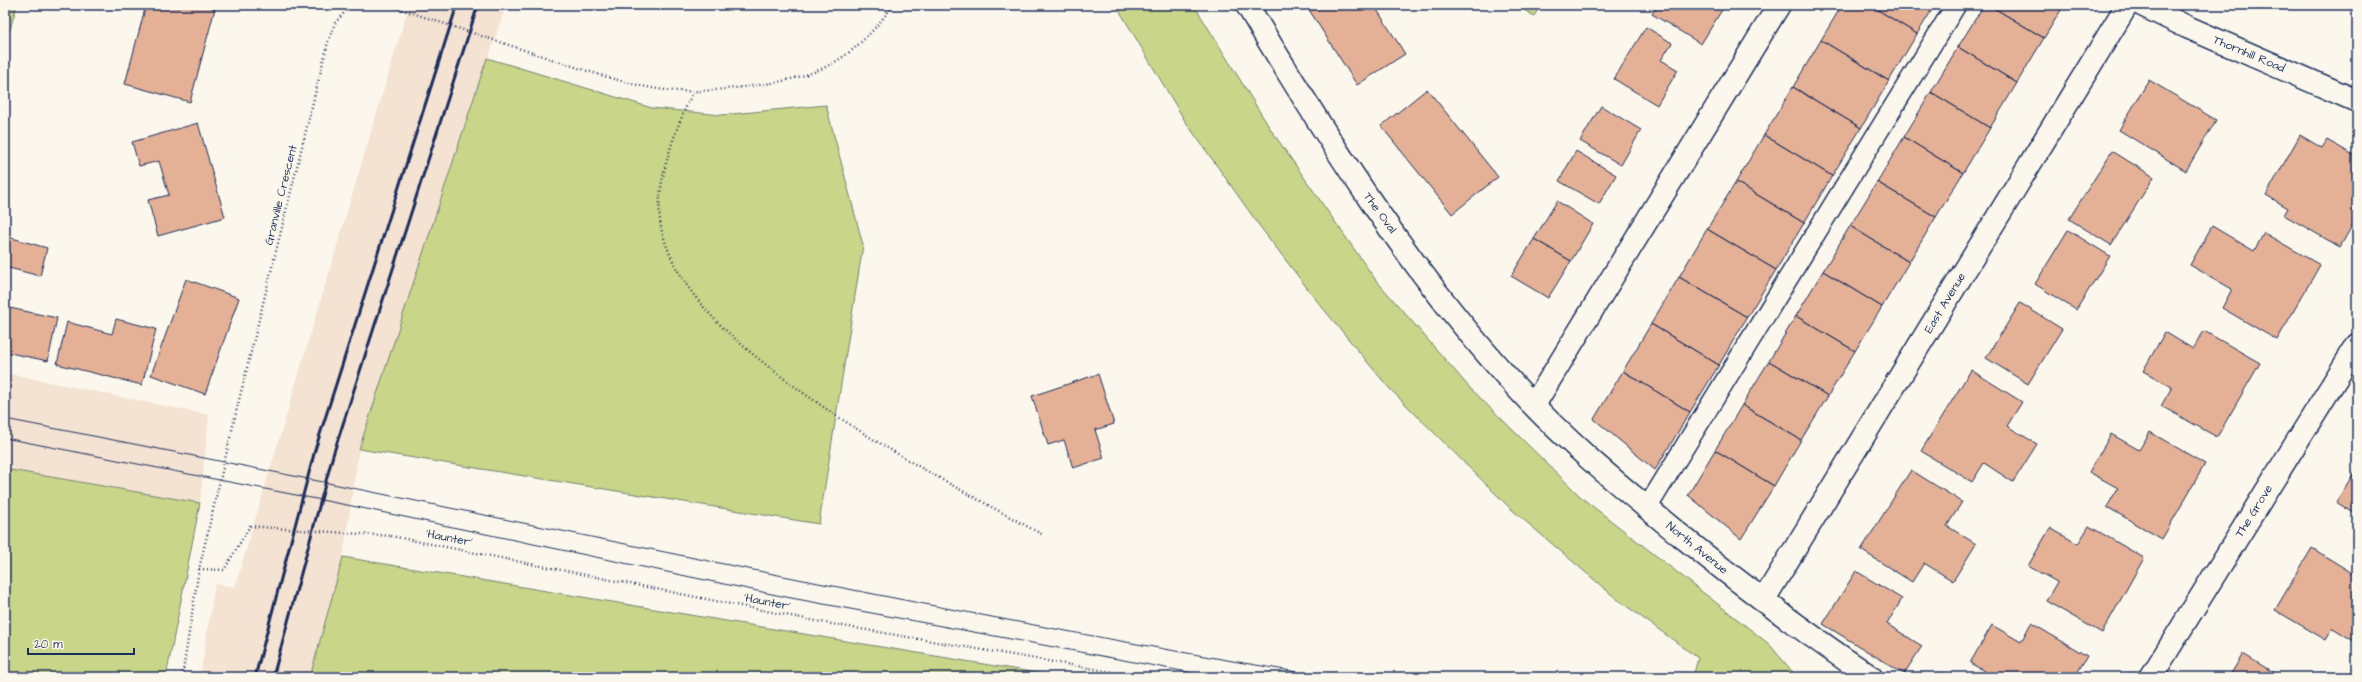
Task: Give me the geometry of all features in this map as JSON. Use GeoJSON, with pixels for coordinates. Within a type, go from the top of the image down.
{"type":"FeatureCollection","features":[{"type":"Feature","properties":{"kind":"street","name":"The Oval"},"geometry":{"type":"LineString","coordinates":[[1247,5],[1307,106],[1373,205],[1442,298],[1487,353],[1534,406]]}},
{"type":"Feature","properties":{"kind":"street"},"geometry":{"type":"LineString","coordinates":[[1534,406],[1779,5]]}},
{"type":"Feature","properties":{"kind":"street","name":"East Avenue"},"geometry":{"type":"LineString","coordinates":[[1763,601],[2127,5]]}},
{"type":"Feature","properties":{"kind":"street","name":"Thornhill Road"},"geometry":{"type":"LineString","coordinates":[[2142,5],[2187,27],[2357,101]]}},
{"type":"Feature","properties":{"kind":"street","name":"The Grove"},"geometry":{"type":"LineString","coordinates":[[2151,677],[2357,344]]}},
{"type":"Feature","properties":{"kind":"street","name":"North Avenue"},"geometry":{"type":"LineString","coordinates":[[1534,406],[1595,464],[1647,508],[1763,601],[1871,677]]}},
{"type":"Feature","properties":{"kind":"lane"},"geometry":{"type":"LineString","coordinates":[[1647,508],[1956,5]]}},
{"type":"Feature","properties":{"kind":"path","name":"Granville Crescent"},"geometry":{"type":"LineString","coordinates":[[182,677],[199,569],[240,396],[328,42],[335,23],[351,5]]}},
{"type":"Feature","properties":{"kind":"path"},"geometry":{"type":"LineString","coordinates":[[386,5],[620,81],[659,89],[693,92],[769,84],[798,78],[825,68],[842,58],[863,40],[893,5]]}},
{"type":"Feature","properties":{"kind":"path"},"geometry":{"type":"LineString","coordinates":[[693,92],[678,122],[669,147],[660,198],[662,234],[675,266],[699,302],[734,340],[821,407],[904,459],[1043,534]]}},
{"type":"Feature","properties":{"kind":"path","name":"'Haunter'"},"geometry":{"type":"LineString","coordinates":[[199,569],[224,570],[250,526],[391,536],[826,623],[1141,677]]}},
{"type":"Feature","properties":{"kind":"shaded area"},"geometry":{"type":"Polygon","coordinates":[[[409,5],[506,5],[359,449],[343,557],[310,677],[200,677],[215,584],[235,587],[409,5]]]}},
{"type":"Feature","properties":{"kind":"shaded area"},"geometry":{"type":"Polygon","coordinates":[[[5,373],[209,415],[200,503],[5,469],[5,373]]]}},
{"type":"Feature","properties":{"kind":"green space"},"geometry":{"type":"Polygon","coordinates":[[[5,5],[17,5],[5,47],[5,5]]]}},
{"type":"Feature","properties":{"kind":"green space"},"geometry":{"type":"Polygon","coordinates":[[[1116,5],[1194,5],[1271,130],[1375,279],[1469,387],[1582,498],[1769,644],[1797,677],[1693,677],[1698,658],[1618,600],[1510,508],[1388,387],[1317,301],[1261,228],[1185,121],[1116,5]]]}},
{"type":"Feature","properties":{"kind":"green space"},"geometry":{"type":"Polygon","coordinates":[[[1516,5],[1541,5],[1534,16],[1516,5]]]}},
{"type":"Feature","properties":{"kind":"green space"},"geometry":{"type":"Polygon","coordinates":[[[487,58],[652,108],[721,115],[826,105],[863,245],[819,524],[359,449],[487,58]]]}},
{"type":"Feature","properties":{"kind":"green space"},"geometry":{"type":"Polygon","coordinates":[[[5,469],[200,503],[166,677],[5,677],[5,469]]]}},
{"type":"Feature","properties":{"kind":"green space"},"geometry":{"type":"Polygon","coordinates":[[[343,557],[1061,677],[310,677],[343,557]]]}},
{"type":"Feature","properties":{"kind":"building"},"geometry":{"type":"Polygon","coordinates":[[[146,5],[216,5],[190,102],[125,84],[146,5]]]}},
{"type":"Feature","properties":{"kind":"building"},"geometry":{"type":"Polygon","coordinates":[[[723,5],[735,5],[731,11],[723,5]]]}},
{"type":"Feature","properties":{"kind":"building"},"geometry":{"type":"Polygon","coordinates":[[[1306,5],[1374,5],[1405,54],[1357,85],[1306,5]]]}},
{"type":"Feature","properties":{"kind":"building"},"geometry":{"type":"Polygon","coordinates":[[[1658,5],[1725,5],[1701,44],[1652,14],[1658,5]]]}},
{"type":"Feature","properties":{"kind":"building"},"geometry":{"type":"Polygon","coordinates":[[[1842,5],[1870,5],[1917,34],[1889,81],[1821,40],[1842,5]]]}},
{"type":"Feature","properties":{"kind":"building"},"geometry":{"type":"Polygon","coordinates":[[[1870,5],[1935,5],[1917,34],[1870,5]]]}},
{"type":"Feature","properties":{"kind":"building"},"geometry":{"type":"Polygon","coordinates":[[[1984,5],[1989,5],[2044,38],[2017,83],[1958,47],[1984,5]]]}},
{"type":"Feature","properties":{"kind":"building"},"geometry":{"type":"Polygon","coordinates":[[[1989,5],[2064,5],[2044,38],[1989,5]]]}},
{"type":"Feature","properties":{"kind":"building"},"geometry":{"type":"Polygon","coordinates":[[[1646,27],[1672,43],[1661,60],[1678,70],[1657,105],[1614,79],[1646,27]]]}},
{"type":"Feature","properties":{"kind":"building"},"geometry":{"type":"Polygon","coordinates":[[[1821,40],[1889,81],[1861,128],[1793,87],[1821,40]]]}},
{"type":"Feature","properties":{"kind":"building"},"geometry":{"type":"Polygon","coordinates":[[[1958,47],[2017,83],[1990,128],[1931,92],[1958,47]]]}},
{"type":"Feature","properties":{"kind":"building"},"geometry":{"type":"Polygon","coordinates":[[[2149,80],[2216,120],[2186,171],[2119,130],[2149,80]]]}},
{"type":"Feature","properties":{"kind":"building"},"geometry":{"type":"Polygon","coordinates":[[[1793,87],[1861,128],[1832,176],[1764,135],[1793,87]]]}},
{"type":"Feature","properties":{"kind":"building"},"geometry":{"type":"Polygon","coordinates":[[[1427,89],[1498,177],[1452,214],[1381,126],[1427,89]]]}},
{"type":"Feature","properties":{"kind":"building"},"geometry":{"type":"Polygon","coordinates":[[[1931,92],[1990,128],[1963,173],[1904,137],[1931,92]]]}},
{"type":"Feature","properties":{"kind":"building"},"geometry":{"type":"Polygon","coordinates":[[[1601,106],[1641,130],[1621,165],[1580,141],[1601,106]]]}},
{"type":"Feature","properties":{"kind":"building"},"geometry":{"type":"Polygon","coordinates":[[[198,123],[225,217],[158,236],[148,200],[169,195],[159,161],[139,166],[132,142],[198,123]]]}},
{"type":"Feature","properties":{"kind":"building"},"geometry":{"type":"Polygon","coordinates":[[[1764,135],[1832,176],[1804,223],[1736,182],[1764,135]]]}},
{"type":"Feature","properties":{"kind":"building"},"geometry":{"type":"Polygon","coordinates":[[[2300,135],[2322,148],[2327,140],[2357,157],[2357,217],[2340,247],[2284,215],[2288,208],[2266,195],[2300,135]]]}},
{"type":"Feature","properties":{"kind":"building"},"geometry":{"type":"Polygon","coordinates":[[[1904,137],[1963,173],[1936,217],[1877,182],[1904,137]]]}},
{"type":"Feature","properties":{"kind":"building"},"geometry":{"type":"Polygon","coordinates":[[[1576,151],[1616,175],[1599,204],[1559,181],[1576,151]]]}},
{"type":"Feature","properties":{"kind":"building"},"geometry":{"type":"Polygon","coordinates":[[[2112,151],[2154,177],[2111,245],[2069,219],[2112,151]]]}},
{"type":"Feature","properties":{"kind":"building"},"geometry":{"type":"Polygon","coordinates":[[[1736,182],[1804,223],[1776,270],[1707,229],[1736,182]]]}},
{"type":"Feature","properties":{"kind":"building"},"geometry":{"type":"Polygon","coordinates":[[[1877,182],[1936,217],[1909,262],[1850,226],[1877,182]]]}},
{"type":"Feature","properties":{"kind":"building"},"geometry":{"type":"Polygon","coordinates":[[[1557,201],[1593,224],[1571,261],[1534,239],[1557,201]]]}},
{"type":"Feature","properties":{"kind":"building"},"geometry":{"type":"Polygon","coordinates":[[[1850,226],[1909,262],[1882,307],[1823,271],[1850,226]]]}},
{"type":"Feature","properties":{"kind":"building"},"geometry":{"type":"Polygon","coordinates":[[[2212,226],[2254,251],[2264,233],[2320,265],[2277,340],[2222,308],[2232,289],[2190,265],[2212,226]]]}},
{"type":"Feature","properties":{"kind":"building"},"geometry":{"type":"Polygon","coordinates":[[[1707,229],[1776,270],[1747,317],[1679,277],[1707,229]]]}},
{"type":"Feature","properties":{"kind":"building"},"geometry":{"type":"Polygon","coordinates":[[[2068,230],[2110,256],[2076,310],[2035,284],[2068,230]]]}},
{"type":"Feature","properties":{"kind":"building"},"geometry":{"type":"Polygon","coordinates":[[[5,236],[47,248],[40,276],[5,267],[5,236]]]}},
{"type":"Feature","properties":{"kind":"building"},"geometry":{"type":"Polygon","coordinates":[[[1534,239],[1571,261],[1548,298],[1511,276],[1534,239]]]}},
{"type":"Feature","properties":{"kind":"building"},"geometry":{"type":"Polygon","coordinates":[[[1823,271],[1882,307],[1855,351],[1796,316],[1823,271]]]}},
{"type":"Feature","properties":{"kind":"building"},"geometry":{"type":"Polygon","coordinates":[[[1679,277],[1747,317],[1719,365],[1651,324],[1679,277]]]}},
{"type":"Feature","properties":{"kind":"building"},"geometry":{"type":"Polygon","coordinates":[[[186,279],[239,298],[205,394],[151,375],[186,279]]]}},
{"type":"Feature","properties":{"kind":"building"},"geometry":{"type":"Polygon","coordinates":[[[2020,303],[2062,329],[2028,384],[1986,358],[2020,303]]]}},
{"type":"Feature","properties":{"kind":"building"},"geometry":{"type":"Polygon","coordinates":[[[5,307],[57,318],[48,361],[5,352],[5,307]]]}},
{"type":"Feature","properties":{"kind":"building"},"geometry":{"type":"Polygon","coordinates":[[[1796,316],[1855,351],[1828,396],[1769,361],[1796,316]]]}},
{"type":"Feature","properties":{"kind":"building"},"geometry":{"type":"Polygon","coordinates":[[[116,319],[156,329],[142,385],[57,364],[67,322],[112,334],[116,319]]]}},
{"type":"Feature","properties":{"kind":"building"},"geometry":{"type":"Polygon","coordinates":[[[1651,324],[1719,365],[1690,412],[1623,371],[1651,324]]]}},
{"type":"Feature","properties":{"kind":"building"},"geometry":{"type":"Polygon","coordinates":[[[2204,331],[2260,363],[2217,437],[2161,406],[2172,387],[2143,371],[2165,332],[2193,349],[2204,331]]]}},
{"type":"Feature","properties":{"kind":"building"},"geometry":{"type":"Polygon","coordinates":[[[1769,361],[1828,396],[1801,440],[1742,405],[1769,361]]]}},
{"type":"Feature","properties":{"kind":"building"},"geometry":{"type":"Polygon","coordinates":[[[1971,370],[2022,402],[2007,426],[2037,444],[2013,482],[1984,463],[1972,482],[1921,451],[1971,370]]]}},
{"type":"Feature","properties":{"kind":"building"},"geometry":{"type":"Polygon","coordinates":[[[1623,371],[1690,412],[1655,470],[1594,419],[1623,371]]]}},
{"type":"Feature","properties":{"kind":"building"},"geometry":{"type":"Polygon","coordinates":[[[1098,374],[1114,424],[1095,430],[1104,458],[1073,468],[1064,440],[1048,445],[1032,396],[1098,374]]]}},
{"type":"Feature","properties":{"kind":"building"},"geometry":{"type":"Polygon","coordinates":[[[1742,405],[1801,440],[1774,486],[1715,450],[1742,405]]]}},
{"type":"Feature","properties":{"kind":"building"},"geometry":{"type":"Polygon","coordinates":[[[2150,432],[2205,464],[2162,539],[2107,507],[2118,488],[2089,472],[2111,434],[2139,450],[2150,432]]]}},
{"type":"Feature","properties":{"kind":"building"},"geometry":{"type":"Polygon","coordinates":[[[1715,450],[1774,486],[1741,539],[1688,495],[1715,450]]]}},
{"type":"Feature","properties":{"kind":"building"},"geometry":{"type":"Polygon","coordinates":[[[2357,468],[2357,515],[2336,502],[2357,468]]]}},
{"type":"Feature","properties":{"kind":"building"},"geometry":{"type":"Polygon","coordinates":[[[1911,470],[1962,502],[1947,526],[1976,544],[1953,581],[1924,563],[1912,582],[1861,550],[1911,470]]]}},
{"type":"Feature","properties":{"kind":"building"},"geometry":{"type":"Polygon","coordinates":[[[2089,526],[2144,558],[2102,633],[2046,601],[2057,582],[2028,566],[2050,528],[2078,544],[2089,526]]]}},
{"type":"Feature","properties":{"kind":"building"},"geometry":{"type":"Polygon","coordinates":[[[2312,548],[2357,576],[2355,592],[2357,593],[2357,643],[2333,628],[2326,640],[2275,610],[2312,548]]]}},
{"type":"Feature","properties":{"kind":"building"},"geometry":{"type":"Polygon","coordinates":[[[1856,571],[1902,599],[1887,624],[1922,646],[1904,674],[1823,624],[1856,571]]]}},
{"type":"Feature","properties":{"kind":"building"},"geometry":{"type":"Polygon","coordinates":[[[2031,623],[2087,656],[2075,677],[1995,677],[1970,663],[1992,625],[2021,642],[2031,623]]]}},
{"type":"Feature","properties":{"kind":"building"},"geometry":{"type":"Polygon","coordinates":[[[2243,654],[2281,677],[2229,677],[2243,654]]]}},
{"type":"Feature","properties":{"kind":"tram line"},"geometry":{"type":"LineString","coordinates":[[5,419],[996,618],[1327,677]]}},
{"type":"Feature","properties":{"kind":"tram line"},"geometry":{"type":"LineString","coordinates":[[5,438],[357,507],[786,597],[1214,677]]}},
{"type":"Feature","properties":{"kind":"railway"},"geometry":{"type":"LineString","coordinates":[[255,677],[315,450],[457,5]]}},
{"type":"Feature","properties":{"kind":"railway"},"geometry":{"type":"LineString","coordinates":[[273,677],[333,455],[478,5]]}}]}
